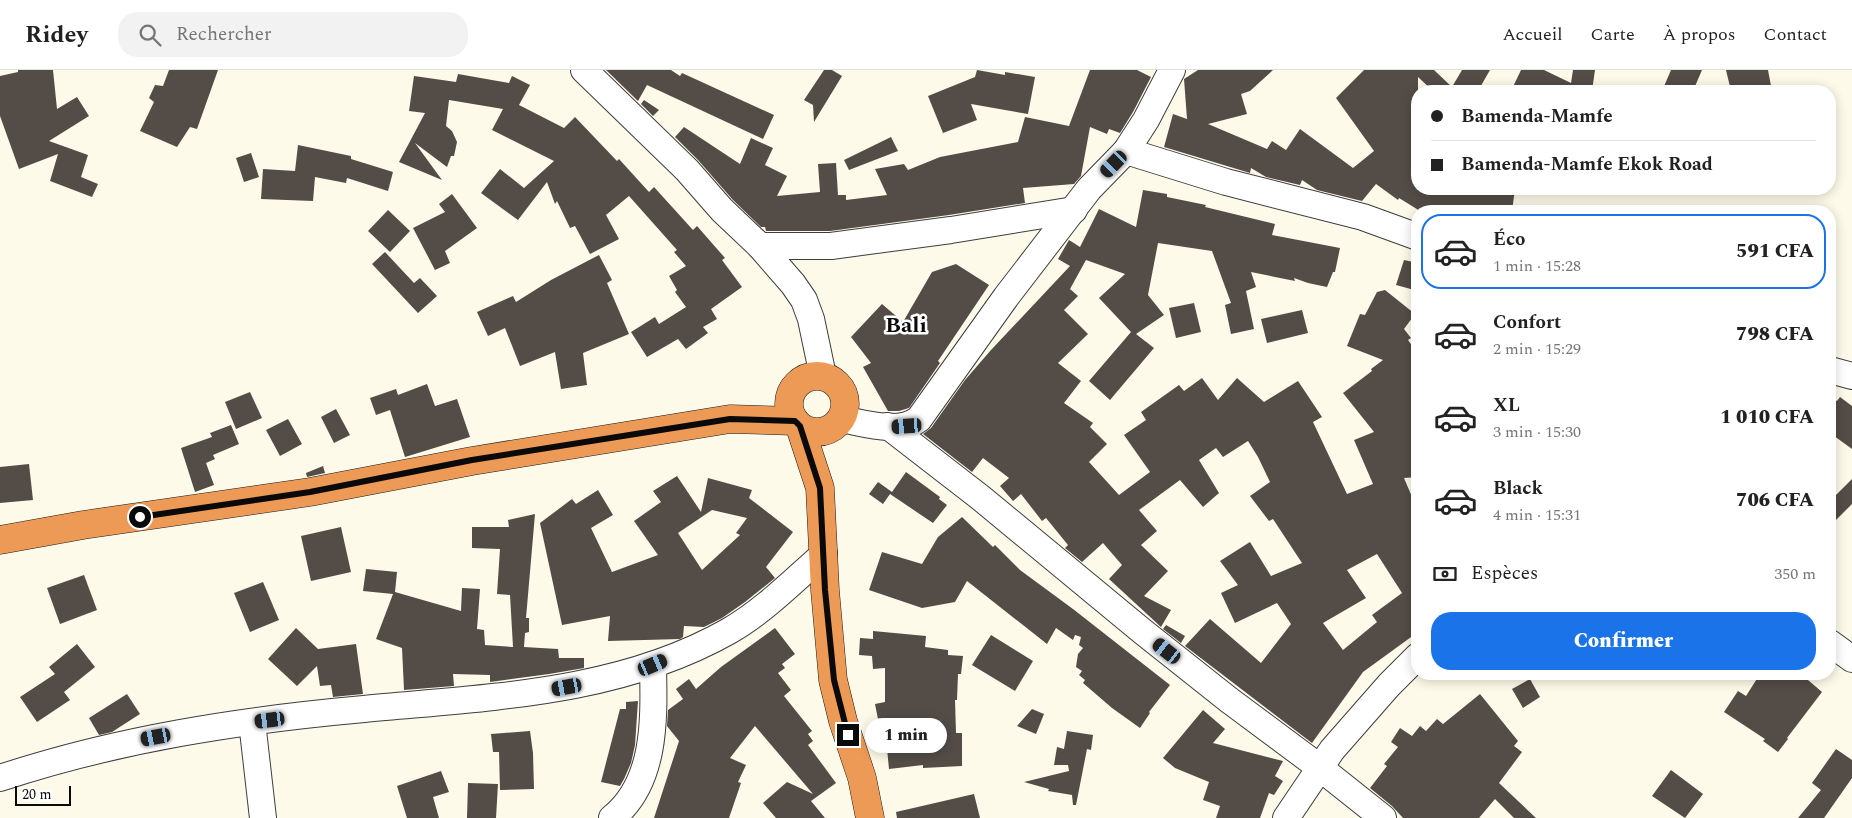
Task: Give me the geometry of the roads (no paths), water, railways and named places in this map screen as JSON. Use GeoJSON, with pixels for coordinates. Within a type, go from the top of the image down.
{"type":"FeatureCollection","features":[{"type":"Feature","properties":{"kind":"highway"},"geometry":{"type":"LineString","coordinates":[[730,419],[792,390],[800,381],[811,376],[823,376],[833,380],[840,388],[844,398],[845,409],[837,423],[820,488]]}},
{"type":"Feature","properties":{"kind":"highway"},"geometry":{"type":"LineString","coordinates":[[792,390],[789,401],[790,412],[797,424],[820,488],[825,590],[834,680],[843,721],[862,778],[870,818]]}},
{"type":"Feature","properties":{"kind":"highway"},"geometry":{"type":"LineString","coordinates":[[0,540],[83,525],[310,492],[472,460],[730,419],[797,424],[811,431],[823,432],[837,423]]}},
{"type":"Feature","properties":{"kind":"street"},"geometry":{"type":"LineString","coordinates":[[584,70],[646,128],[687,170],[722,210],[760,246],[793,284],[804,300],[811,319],[823,376]]}},
{"type":"Feature","properties":{"kind":"street"},"geometry":{"type":"LineString","coordinates":[[837,423],[907,426],[919,419],[1006,297],[1089,188],[1126,151],[1146,120],[1172,70]]}},
{"type":"Feature","properties":{"kind":"street"},"geometry":{"type":"LineString","coordinates":[[1126,151],[1226,182],[1363,217],[1411,234]]}},
{"type":"Feature","properties":{"kind":"street"},"geometry":{"type":"LineString","coordinates":[[760,246],[831,246],[950,230],[1074,210]]}},
{"type":"Feature","properties":{"kind":"street"},"geometry":{"type":"LineString","coordinates":[[1836,372],[1852,376]]}},
{"type":"Feature","properties":{"kind":"street"},"geometry":{"type":"LineString","coordinates":[[888,426],[982,498],[1134,625],[1383,818]]}},
{"type":"Feature","properties":{"kind":"street"},"geometry":{"type":"LineString","coordinates":[[0,778],[40,765],[122,744],[189,731],[364,709],[453,702],[540,692],[606,679],[653,665],[730,630],[752,616],[824,554]]}},
{"type":"Feature","properties":{"kind":"street"},"geometry":{"type":"LineString","coordinates":[[1836,647],[1852,659]]}},
{"type":"Feature","properties":{"kind":"street"},"geometry":{"type":"LineString","coordinates":[[1286,818],[1319,767],[1389,685],[1411,663]]}},
{"type":"Feature","properties":{"kind":"street"},"geometry":{"type":"LineString","coordinates":[[612,818],[631,799],[643,772],[650,747],[654,719],[653,665]]}},
{"type":"Feature","properties":{"kind":"street"},"geometry":{"type":"LineString","coordinates":[[252,722],[263,818]]}},
{"type":"Feature","properties":{"kind":"district","name":"Bali"},"geometry":{"type":"Point","coordinates":[906,325]}}]}
